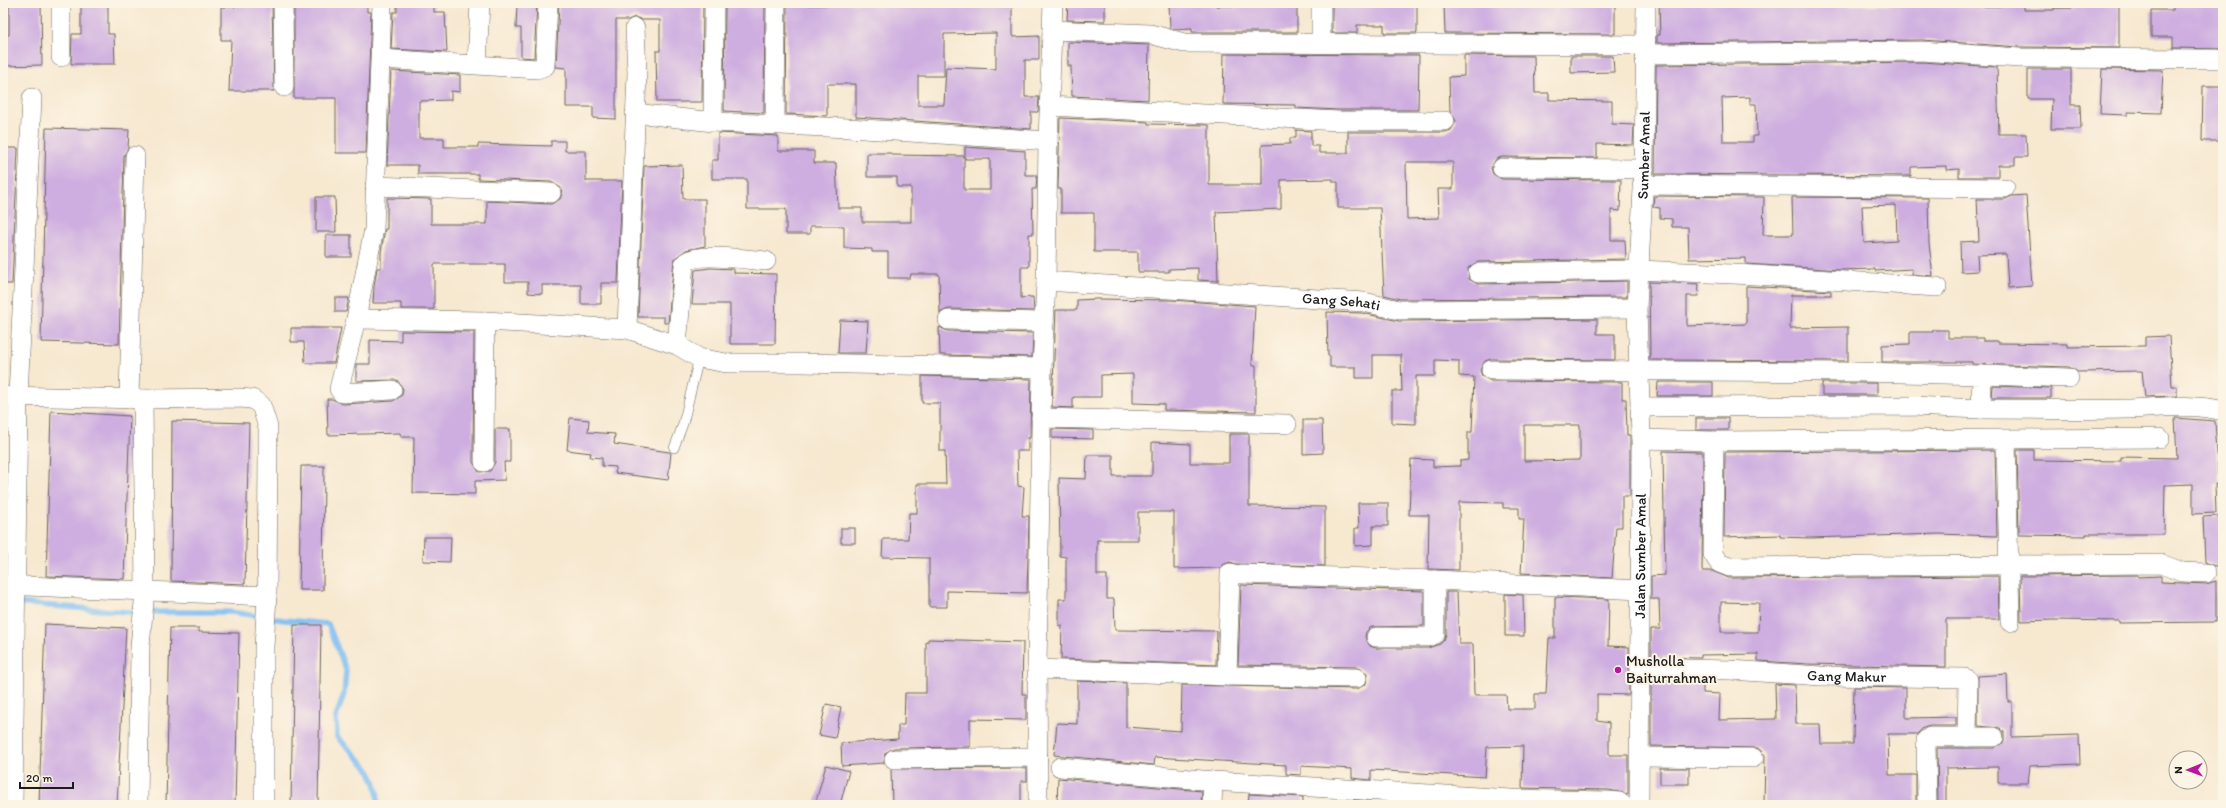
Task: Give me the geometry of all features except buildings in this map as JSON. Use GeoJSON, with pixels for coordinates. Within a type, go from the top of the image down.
{"type":"FeatureCollection","features":[{"type":"Feature","properties":{"kind":"street"},"geometry":{"type":"LineString","coordinates":[[61,3],[61,57]]}},
{"type":"Feature","properties":{"kind":"street"},"geometry":{"type":"LineString","coordinates":[[283,3],[284,87]]}},
{"type":"Feature","properties":{"kind":"street"},"geometry":{"type":"LineString","coordinates":[[382,3],[374,228],[356,319],[339,391],[342,393],[365,393],[392,390]]}},
{"type":"Feature","properties":{"kind":"street"},"geometry":{"type":"LineString","coordinates":[[477,64],[480,3]]}},
{"type":"Feature","properties":{"kind":"street"},"geometry":{"type":"LineString","coordinates":[[380,59],[537,69],[546,66],[548,3]]}},
{"type":"Feature","properties":{"kind":"street"},"geometry":{"type":"LineString","coordinates":[[713,122],[714,3]]}},
{"type":"Feature","properties":{"kind":"street"},"geometry":{"type":"LineString","coordinates":[[775,124],[776,3]]}},
{"type":"Feature","properties":{"kind":"street"},"geometry":{"type":"LineString","coordinates":[[1038,805],[1037,670],[1041,418],[1053,3]]}},
{"type":"Feature","properties":{"kind":"street"},"geometry":{"type":"LineString","coordinates":[[1321,3],[1321,43]]}},
{"type":"Feature","properties":{"kind":"street","name":"Sumber Amal"},"geometry":{"type":"LineString","coordinates":[[1637,308],[1643,177],[1646,3]]}},
{"type":"Feature","properties":{"kind":"street"},"geometry":{"type":"LineString","coordinates":[[628,328],[635,113],[635,28]]}},
{"type":"Feature","properties":{"kind":"street"},"geometry":{"type":"LineString","coordinates":[[1052,30],[1150,34],[1173,42],[1184,43],[1321,43],[1646,49],[1922,51],[2019,58],[2218,59]]}},
{"type":"Feature","properties":{"kind":"street"},"geometry":{"type":"LineString","coordinates":[[13,805],[16,615],[12,589],[10,396],[32,98]]}},
{"type":"Feature","properties":{"kind":"street"},"geometry":{"type":"LineString","coordinates":[[1049,106],[1339,121],[1445,122]]}},
{"type":"Feature","properties":{"kind":"street"},"geometry":{"type":"LineString","coordinates":[[635,113],[713,122],[775,124],[1048,141]]}},
{"type":"Feature","properties":{"kind":"street"},"geometry":{"type":"LineString","coordinates":[[135,156],[136,399],[144,595],[140,647],[138,805]]}},
{"type":"Feature","properties":{"kind":"street"},"geometry":{"type":"LineString","coordinates":[[1502,168],[1643,177],[2005,188]]}},
{"type":"Feature","properties":{"kind":"street"},"geometry":{"type":"LineString","coordinates":[[375,186],[551,193]]}},
{"type":"Feature","properties":{"kind":"street"},"geometry":{"type":"LineString","coordinates":[[677,345],[684,264],[687,260],[699,257],[766,261]]}},
{"type":"Feature","properties":{"kind":"street"},"geometry":{"type":"LineString","coordinates":[[1478,273],[1638,270],[1755,275],[1937,287]]}},
{"type":"Feature","properties":{"kind":"street","name":"Gang Sehati"},"geometry":{"type":"LineString","coordinates":[[1046,281],[1364,302],[1399,310],[1637,308]]}},
{"type":"Feature","properties":{"kind":"street","name":"Jalan Sumber Amal"},"geometry":{"type":"LineString","coordinates":[[1637,308],[1641,439],[1641,668],[1639,805]]}},
{"type":"Feature","properties":{"kind":"street"},"geometry":{"type":"LineString","coordinates":[[356,319],[485,321],[628,328],[677,345],[699,358],[726,363],[802,363],[1042,368]]}},
{"type":"Feature","properties":{"kind":"street"},"geometry":{"type":"LineString","coordinates":[[948,320],[1044,322]]}},
{"type":"Feature","properties":{"kind":"street"},"geometry":{"type":"LineString","coordinates":[[484,462],[485,321]]}},
{"type":"Feature","properties":{"kind":"street"},"geometry":{"type":"LineString","coordinates":[[1490,370],[1638,370],[1982,375],[2069,378]]}},
{"type":"Feature","properties":{"kind":"street"},"geometry":{"type":"LineString","coordinates":[[1981,409],[1982,375]]}},
{"type":"Feature","properties":{"kind":"street"},"geometry":{"type":"LineString","coordinates":[[10,396],[136,399],[239,398],[252,399],[261,404],[268,427],[267,598],[264,647],[264,805]]}},
{"type":"Feature","properties":{"kind":"street"},"geometry":{"type":"LineString","coordinates":[[1640,407],[1911,406],[1981,409],[2080,410],[2214,408],[2223,411]]}},
{"type":"Feature","properties":{"kind":"street"},"geometry":{"type":"LineString","coordinates":[[1041,418],[1287,424]]}},
{"type":"Feature","properties":{"kind":"street"},"geometry":{"type":"LineString","coordinates":[[1641,439],[1714,441],[2160,438]]}},
{"type":"Feature","properties":{"kind":"street"},"geometry":{"type":"LineString","coordinates":[[2006,440],[2010,622]]}},
{"type":"Feature","properties":{"kind":"street"},"geometry":{"type":"LineString","coordinates":[[1714,441],[1713,554],[1719,563],[1729,567],[2161,564],[2182,572],[2206,573]]}},
{"type":"Feature","properties":{"kind":"street"},"geometry":{"type":"LineString","coordinates":[[1228,676],[1236,574],[1435,580],[1640,590]]}},
{"type":"Feature","properties":{"kind":"street"},"geometry":{"type":"LineString","coordinates":[[1376,637],[1428,637],[1435,634],[1435,580]]}},
{"type":"Feature","properties":{"kind":"street"},"geometry":{"type":"LineString","coordinates":[[12,589],[144,595],[267,598]]}},
{"type":"Feature","properties":{"kind":"street","name":"Gang Makur"},"geometry":{"type":"LineString","coordinates":[[1641,668],[1730,670],[1821,676],[1965,678],[1968,680],[1967,737]]}},
{"type":"Feature","properties":{"kind":"street"},"geometry":{"type":"LineString","coordinates":[[1037,670],[1228,676],[1357,678]]}},
{"type":"Feature","properties":{"kind":"street"},"geometry":{"type":"LineString","coordinates":[[1927,805],[1926,740],[1930,737],[1994,737]]}},
{"type":"Feature","properties":{"kind":"street"},"geometry":{"type":"LineString","coordinates":[[894,759],[1038,757]]}},
{"type":"Feature","properties":{"kind":"street"},"geometry":{"type":"LineString","coordinates":[[1640,757],[1753,758]]}},
{"type":"Feature","properties":{"kind":"street"},"geometry":{"type":"LineString","coordinates":[[1060,767],[1511,802],[1609,800],[1619,802],[1623,805]]}},
{"type":"Feature","properties":{"kind":"street"},"geometry":{"type":"LineString","coordinates":[[1212,805],[1213,780]]}},
{"type":"Feature","properties":{"kind":"lane"},"geometry":{"type":"LineString","coordinates":[[674,448],[683,424],[699,358]]}},
{"type":"Feature","properties":{"kind":"waterway"},"geometry":{"type":"LineString","coordinates":[[3,602],[127,612],[231,612],[284,620],[328,624],[346,670],[344,694],[336,717],[337,737],[360,760],[371,775],[375,783],[378,805]]}},
{"type":"Feature","properties":{"kind":"waterway"},"geometry":{"type":"LineString","coordinates":[[1975,805],[1983,805]]}},
{"type":"Feature","properties":{"kind":"place","name":"Musholla Baiturrahman"},"geometry":{"type":"Point","coordinates":[1618,670]}}]}
